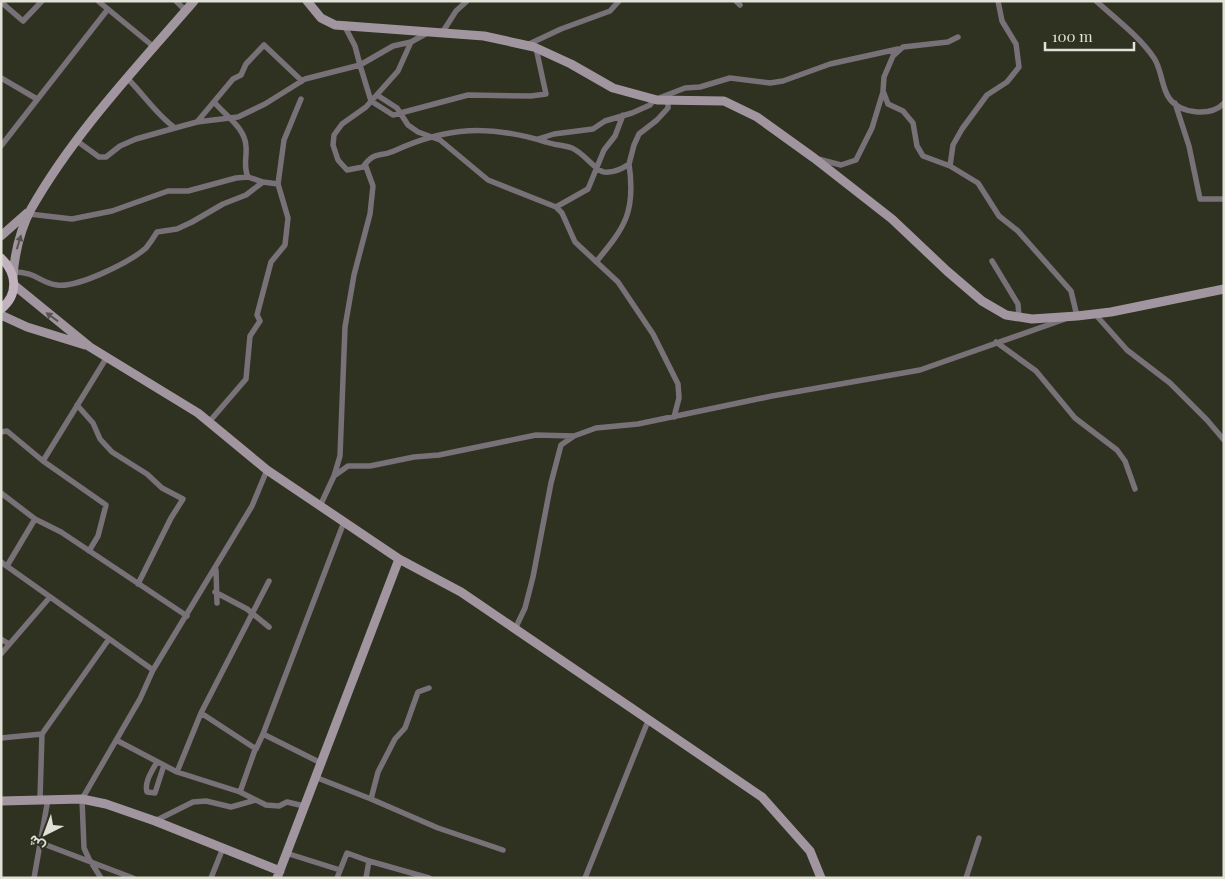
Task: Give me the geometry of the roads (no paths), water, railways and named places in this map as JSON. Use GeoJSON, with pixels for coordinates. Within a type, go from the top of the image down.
{"type":"FeatureCollection","features":[{"type":"Feature","properties":{"kind":"main road"},"geometry":{"type":"LineString","coordinates":[[1,258],[13,273],[14,285],[12,296],[1,309]]}},
{"type":"Feature","properties":{"kind":"street"},"geometry":{"type":"LineString","coordinates":[[1,2],[23,21],[42,1]]}},
{"type":"Feature","properties":{"kind":"street"},"geometry":{"type":"LineString","coordinates":[[98,1],[154,47]]}},
{"type":"Feature","properties":{"kind":"street"},"geometry":{"type":"LineString","coordinates":[[176,1],[186,11]]}},
{"type":"Feature","properties":{"kind":"street"},"geometry":{"type":"LineString","coordinates":[[194,1],[76,141],[30,212],[15,254],[13,273],[34,274],[59,286],[84,280],[136,256],[147,247],[157,232],[177,229],[192,222],[223,204],[246,195],[263,182]]}},
{"type":"Feature","properties":{"kind":"street"},"geometry":{"type":"LineString","coordinates":[[307,1],[321,18],[335,25],[484,36],[532,47],[571,64],[613,88],[654,100],[724,101],[758,117],[814,158],[892,219],[982,301],[1006,314],[1019,318],[1077,316],[1224,290]]}},
{"type":"Feature","properties":{"kind":"street"},"geometry":{"type":"LineString","coordinates":[[442,33],[456,11],[467,1]]}},
{"type":"Feature","properties":{"kind":"street"},"geometry":{"type":"LineString","coordinates":[[532,47],[561,28],[610,11],[619,1]]}},
{"type":"Feature","properties":{"kind":"street"},"geometry":{"type":"LineString","coordinates":[[950,166],[953,145],[962,129],[987,95],[1007,82],[1019,67],[1016,44],[1002,22],[998,1]]}},
{"type":"Feature","properties":{"kind":"street"},"geometry":{"type":"LineString","coordinates":[[1096,1],[1155,59],[1169,98],[1175,103],[1193,111],[1208,113],[1219,108],[1224,103]]}},
{"type":"Feature","properties":{"kind":"street"},"geometry":{"type":"LineString","coordinates":[[1,146],[4,138],[108,9]]}},
{"type":"Feature","properties":{"kind":"street"},"geometry":{"type":"LineString","coordinates":[[344,26],[355,46],[371,102],[393,115],[468,95],[531,96],[546,94],[532,47]]}},
{"type":"Feature","properties":{"kind":"street"},"geometry":{"type":"LineString","coordinates":[[76,141],[99,157],[106,157],[120,146],[136,139],[197,122],[229,119],[255,109],[302,81],[360,65],[393,46],[411,42],[429,32]]}},
{"type":"Feature","properties":{"kind":"street"},"geometry":{"type":"LineString","coordinates":[[538,139],[554,134],[587,131],[650,105],[654,100],[685,88],[700,87],[730,78],[770,83],[783,81],[830,64],[902,47],[948,42],[958,36]]}},
{"type":"Feature","properties":{"kind":"street"},"geometry":{"type":"LineString","coordinates":[[411,42],[398,71],[371,102],[342,124],[334,135],[333,146],[347,170],[355,170],[364,164],[370,156],[391,152],[466,129],[479,129],[538,139],[582,152],[596,168],[603,172],[620,170],[629,164]]}},
{"type":"Feature","properties":{"kind":"street"},"geometry":{"type":"LineString","coordinates":[[197,122],[215,103],[233,79],[241,75],[246,64],[264,45],[302,81]]}},
{"type":"Feature","properties":{"kind":"street"},"geometry":{"type":"LineString","coordinates":[[902,47],[893,56],[884,77],[884,92],[888,104],[903,112],[913,123],[917,146],[923,156],[950,166],[978,183],[999,216],[1018,231],[1062,280],[1070,291],[1077,316]]}},
{"type":"Feature","properties":{"kind":"street"},"geometry":{"type":"LineString","coordinates":[[1,78],[36,99]]}},
{"type":"Feature","properties":{"kind":"street"},"geometry":{"type":"LineString","coordinates":[[128,78],[143,94],[150,105],[175,128]]}},
{"type":"Feature","properties":{"kind":"street"},"geometry":{"type":"LineString","coordinates":[[814,158],[841,165],[856,160],[872,128],[884,92]]}},
{"type":"Feature","properties":{"kind":"street"},"geometry":{"type":"LineString","coordinates":[[377,95],[385,98],[402,114],[408,125],[418,132],[435,137],[488,180],[556,207],[562,213],[575,242],[618,282],[653,334],[678,384],[679,398],[674,417]]}},
{"type":"Feature","properties":{"kind":"street"},"geometry":{"type":"LineString","coordinates":[[209,422],[246,379],[250,336],[260,321],[257,315],[265,279],[271,262],[284,245],[288,218],[278,184],[284,140],[301,99]]}},
{"type":"Feature","properties":{"kind":"street"},"geometry":{"type":"LineString","coordinates":[[596,262],[617,238],[626,221],[631,201],[629,164],[634,145],[639,134],[657,120],[668,108],[668,100]]}},
{"type":"Feature","properties":{"kind":"street"},"geometry":{"type":"LineString","coordinates":[[215,103],[243,134],[246,145],[244,168],[248,177]]}},
{"type":"Feature","properties":{"kind":"street"},"geometry":{"type":"LineString","coordinates":[[1175,103],[1189,146],[1200,199],[1224,199]]}},
{"type":"Feature","properties":{"kind":"street"},"geometry":{"type":"LineString","coordinates":[[556,207],[588,189],[604,150],[614,136],[623,115]]}},
{"type":"Feature","properties":{"kind":"street"},"geometry":{"type":"LineString","coordinates":[[320,506],[334,476],[340,456],[345,327],[354,275],[370,214],[373,186],[364,164]]}},
{"type":"Feature","properties":{"kind":"street"},"geometry":{"type":"LineString","coordinates":[[1,236],[30,212],[72,219],[112,211],[168,192],[188,191],[248,177],[278,184]]}},
{"type":"Feature","properties":{"kind":"street"},"geometry":{"type":"LineString","coordinates":[[992,261],[1018,304],[1019,318]]}},
{"type":"Feature","properties":{"kind":"street"},"geometry":{"type":"LineString","coordinates":[[14,285],[90,347],[198,413],[268,470],[320,506],[399,559],[461,592],[762,797],[810,851],[821,878]]}},
{"type":"Feature","properties":{"kind":"street"},"geometry":{"type":"LineString","coordinates":[[1095,314],[1126,350],[1170,384],[1207,420],[1224,440]]}},
{"type":"Feature","properties":{"kind":"street"},"geometry":{"type":"LineString","coordinates":[[1,315],[27,327],[90,347]]}},
{"type":"Feature","properties":{"kind":"street"},"geometry":{"type":"LineString","coordinates":[[515,629],[525,608],[533,577],[551,483],[561,446],[574,436],[596,428],[638,424],[920,370],[996,342],[1077,316]]}},
{"type":"Feature","properties":{"kind":"street"},"geometry":{"type":"LineString","coordinates":[[996,342],[1036,371],[1075,418],[1117,450],[1125,461],[1135,488]]}},
{"type":"Feature","properties":{"kind":"street"},"geometry":{"type":"LineString","coordinates":[[43,461],[107,357]]}},
{"type":"Feature","properties":{"kind":"street"},"geometry":{"type":"LineString","coordinates":[[77,405],[93,423],[100,439],[112,452],[147,474],[162,488],[183,499],[171,518],[138,584]]}},
{"type":"Feature","properties":{"kind":"street"},"geometry":{"type":"LineString","coordinates":[[1,432],[7,431],[43,461],[106,506],[98,536],[89,551]]}},
{"type":"Feature","properties":{"kind":"street"},"geometry":{"type":"LineString","coordinates":[[334,476],[348,466],[370,466],[414,456],[439,454],[536,435],[574,436]]}},
{"type":"Feature","properties":{"kind":"street"},"geometry":{"type":"LineString","coordinates":[[101,878],[89,860],[84,848],[82,799],[140,699],[153,670],[252,506],[268,470]]}},
{"type":"Feature","properties":{"kind":"street"},"geometry":{"type":"LineString","coordinates":[[1,493],[35,519],[61,532],[187,616]]}},
{"type":"Feature","properties":{"kind":"street"},"geometry":{"type":"LineString","coordinates":[[7,566],[35,519]]}},
{"type":"Feature","properties":{"kind":"street"},"geometry":{"type":"LineString","coordinates":[[240,792],[344,522]]}},
{"type":"Feature","properties":{"kind":"street"},"geometry":{"type":"LineString","coordinates":[[1,801],[82,799],[155,821],[223,848],[278,874],[399,559]]}},
{"type":"Feature","properties":{"kind":"street"},"geometry":{"type":"LineString","coordinates":[[1,562],[153,670]]}},
{"type":"Feature","properties":{"kind":"street"},"geometry":{"type":"LineString","coordinates":[[216,568],[216,603]]}},
{"type":"Feature","properties":{"kind":"street"},"geometry":{"type":"LineString","coordinates":[[177,772],[201,712],[269,581]]}},
{"type":"Feature","properties":{"kind":"street"},"geometry":{"type":"LineString","coordinates":[[215,592],[252,613],[269,626]]}},
{"type":"Feature","properties":{"kind":"street"},"geometry":{"type":"LineString","coordinates":[[1,654],[50,596]]}},
{"type":"Feature","properties":{"kind":"street"},"geometry":{"type":"LineString","coordinates":[[1,639],[9,644]]}},
{"type":"Feature","properties":{"kind":"street"},"geometry":{"type":"LineString","coordinates":[[34,878],[41,843],[44,799],[42,734],[109,639]]}},
{"type":"Feature","properties":{"kind":"street"},"geometry":{"type":"LineString","coordinates":[[371,799],[378,772],[395,739],[405,728],[418,692],[429,688]]}},
{"type":"Feature","properties":{"kind":"street"},"geometry":{"type":"LineString","coordinates":[[201,712],[256,749],[256,747]]}},
{"type":"Feature","properties":{"kind":"street"},"geometry":{"type":"LineString","coordinates":[[585,878],[648,721]]}},
{"type":"Feature","properties":{"kind":"street"},"geometry":{"type":"LineString","coordinates":[[1,738],[42,734]]}},
{"type":"Feature","properties":{"kind":"street"},"geometry":{"type":"LineString","coordinates":[[263,734],[321,763]]}},
{"type":"Feature","properties":{"kind":"street"},"geometry":{"type":"LineString","coordinates":[[116,740],[177,772],[240,792],[266,805],[279,806],[287,802],[304,806]]}},
{"type":"Feature","properties":{"kind":"street"},"geometry":{"type":"LineString","coordinates":[[157,762],[150,774],[146,786],[147,792],[155,793],[164,766]]}},
{"type":"Feature","properties":{"kind":"street"},"geometry":{"type":"LineString","coordinates":[[315,778],[371,799],[438,828],[503,850]]}},
{"type":"Feature","properties":{"kind":"street"},"geometry":{"type":"LineString","coordinates":[[155,821],[193,802],[206,801],[231,807],[256,800]]}},
{"type":"Feature","properties":{"kind":"street"},"geometry":{"type":"LineString","coordinates":[[966,878],[979,838]]}},
{"type":"Feature","properties":{"kind":"street"},"geometry":{"type":"LineString","coordinates":[[41,843],[133,878]]}},
{"type":"Feature","properties":{"kind":"street"},"geometry":{"type":"LineString","coordinates":[[211,878],[223,848]]}},
{"type":"Feature","properties":{"kind":"street"},"geometry":{"type":"LineString","coordinates":[[286,853],[340,870]]}},
{"type":"Feature","properties":{"kind":"street"},"geometry":{"type":"LineString","coordinates":[[337,878],[347,853],[430,878]]}},
{"type":"Feature","properties":{"kind":"street"},"geometry":{"type":"LineString","coordinates":[[366,878],[369,861]]}}]}
